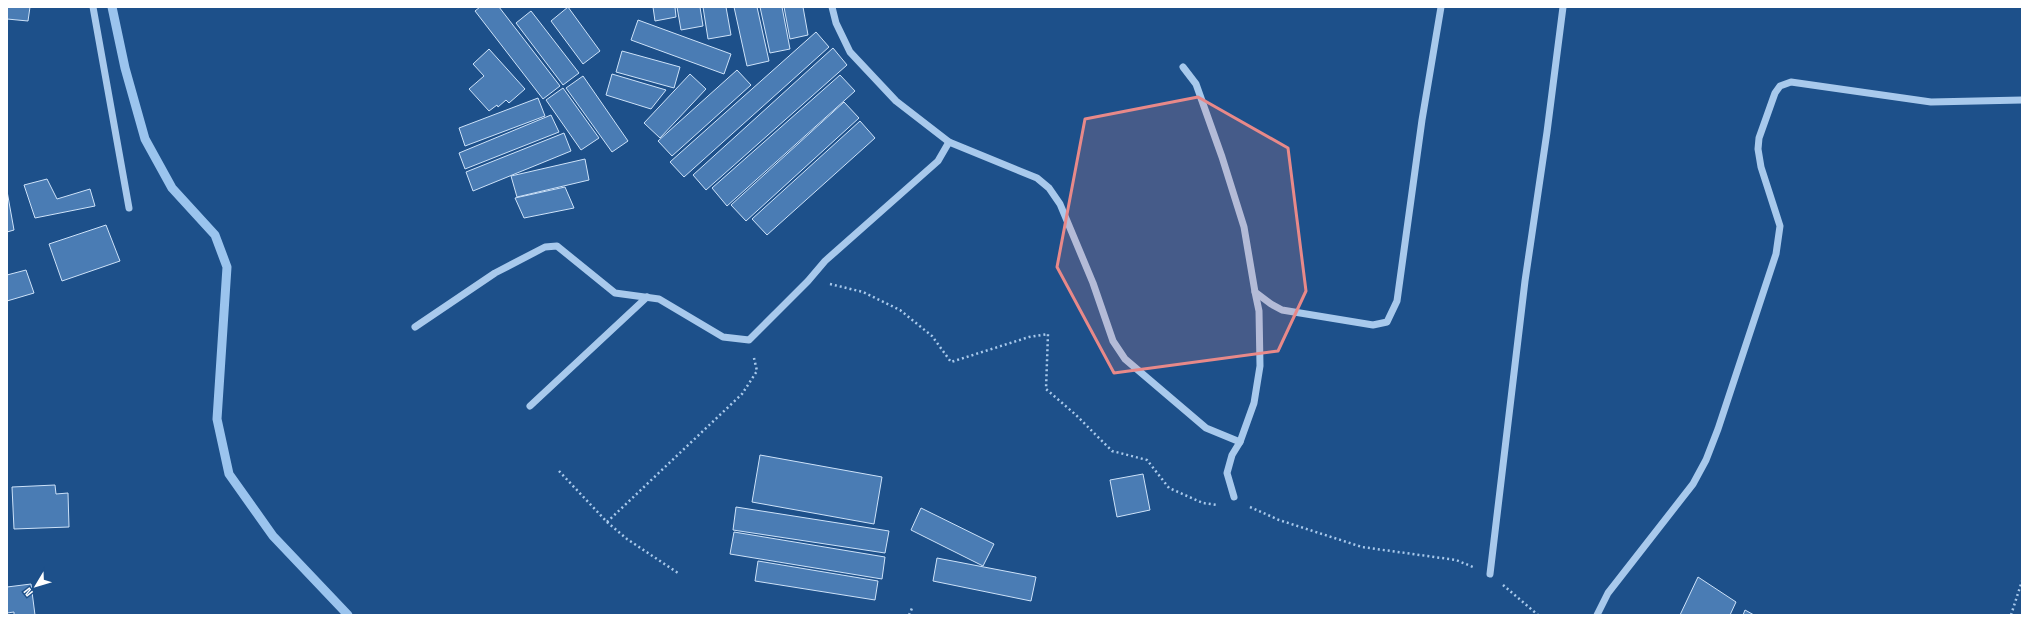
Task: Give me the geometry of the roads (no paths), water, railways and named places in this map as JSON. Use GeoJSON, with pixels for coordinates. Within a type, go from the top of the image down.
{"type":"FeatureCollection","features":[{"type":"Feature","properties":{"kind":"street"},"geometry":{"type":"LineString","coordinates":[[832,7],[836,23],[850,52],[896,101],[949,142],[1037,178],[1049,188],[1060,204],[1093,282],[1113,341],[1125,359],[1206,428],[1240,442]]}},
{"type":"Feature","properties":{"kind":"street"},"geometry":{"type":"LineString","coordinates":[[1255,292],[1282,310],[1373,325],[1387,322],[1397,301],[1422,120],[1441,7]]}},
{"type":"Feature","properties":{"kind":"street"},"geometry":{"type":"LineString","coordinates":[[1490,574],[1525,281],[1548,132],[1563,7]]}},
{"type":"Feature","properties":{"kind":"street"},"geometry":{"type":"LineString","coordinates":[[93,8],[129,208]]}},
{"type":"Feature","properties":{"kind":"street"},"geometry":{"type":"LineString","coordinates":[[1183,67],[1196,84],[1222,157],[1244,227],[1259,312],[1260,366],[1254,403],[1240,442],[1232,455],[1227,473],[1234,497]]}},
{"type":"Feature","properties":{"kind":"street"},"geometry":{"type":"LineString","coordinates":[[1597,615],[1608,593],[1693,484],[1718,429],[1776,254],[1780,226],[1761,167],[1758,149],[1759,138],[1774,93],[1780,86],[1791,82],[1931,102],[2022,100]]}},
{"type":"Feature","properties":{"kind":"street"},"geometry":{"type":"LineString","coordinates":[[415,327],[495,273],[545,247],[557,246],[615,293],[659,299],[723,337],[749,340],[808,281],[825,261],[938,161],[949,142]]}},
{"type":"Feature","properties":{"kind":"street"},"geometry":{"type":"LineString","coordinates":[[530,406],[647,297]]}},
{"type":"Feature","properties":{"kind":"waterway"},"geometry":{"type":"LineString","coordinates":[[112,7],[125,68],[145,139],[172,188],[215,235],[227,267],[217,419],[229,474],[273,536],[348,615]]}}]}
